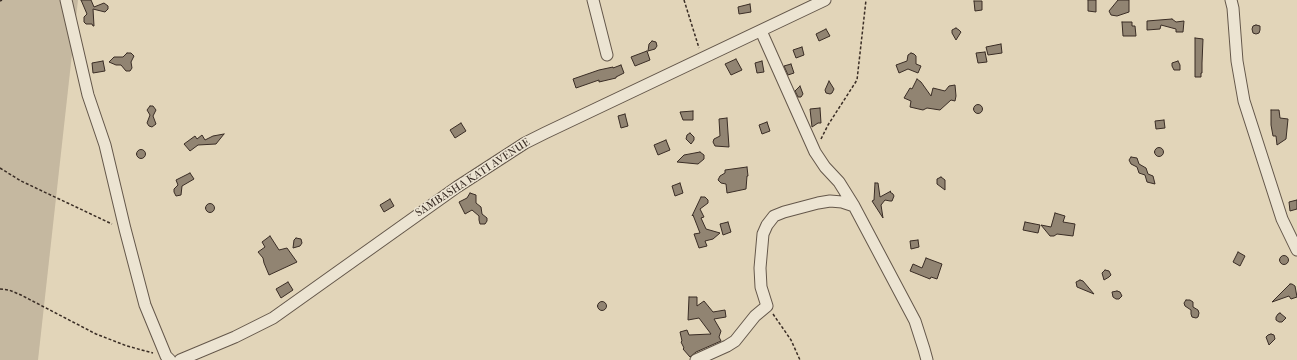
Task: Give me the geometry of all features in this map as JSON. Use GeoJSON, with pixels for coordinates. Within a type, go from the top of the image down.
{"type":"FeatureCollection","features":[{"type":"Feature","properties":{"kind":"street"},"geometry":{"type":"LineString","coordinates":[[66,0],[88,95],[110,165],[125,230],[145,305],[168,358]]}},
{"type":"Feature","properties":{"kind":"street"},"geometry":{"type":"LineString","coordinates":[[593,0],[608,55]]}},
{"type":"Feature","properties":{"kind":"street","name":"SAMBASHA KATI AVENUE"},"geometry":{"type":"LineString","coordinates":[[180,360],[235,337],[273,318],[292,306],[457,186],[525,144],[545,133],[825,0]]}},
{"type":"Feature","properties":{"kind":"street"},"geometry":{"type":"LineString","coordinates":[[1231,0],[1233,8],[1237,61],[1244,101],[1282,219],[1297,250]]}},
{"type":"Feature","properties":{"kind":"street"},"geometry":{"type":"LineString","coordinates":[[761,31],[815,152],[825,167],[839,182],[854,206],[915,321],[927,360]]}},
{"type":"Feature","properties":{"kind":"street"},"geometry":{"type":"LineString","coordinates":[[696,360],[735,341],[755,316],[767,306],[761,287],[760,268],[763,234],[767,225],[774,216],[784,212],[830,201],[842,202],[854,206]]}},
{"type":"Feature","properties":{"kind":"path"},"geometry":{"type":"LineString","coordinates":[[684,0],[702,58]]}},
{"type":"Feature","properties":{"kind":"path"},"geometry":{"type":"LineString","coordinates":[[815,152],[828,125],[857,80],[866,0]]}},
{"type":"Feature","properties":{"kind":"path"},"geometry":{"type":"LineString","coordinates":[[0,168],[21,181],[125,230]]}},
{"type":"Feature","properties":{"kind":"path"},"geometry":{"type":"LineString","coordinates":[[0,289],[9,290],[21,295],[96,334],[128,346],[168,358]]}},
{"type":"Feature","properties":{"kind":"path"},"geometry":{"type":"LineString","coordinates":[[767,306],[791,340],[800,360]]}},
{"type":"Feature","properties":{"kind":"shaded area"},"geometry":{"type":"Polygon","coordinates":[[[0,0],[78,0],[38,360],[0,360],[0,0]]]}},
{"type":"Feature","properties":{"kind":"building"},"geometry":{"type":"Polygon","coordinates":[[[81,0],[91,0],[94,7],[104,3],[108,6],[108,9],[105,12],[93,9],[94,26],[84,22],[84,17],[87,14],[81,0]]]}},
{"type":"Feature","properties":{"kind":"building"},"geometry":{"type":"Polygon","coordinates":[[[1088,0],[1096,0],[1096,12],[1088,11],[1088,0]]]}},
{"type":"Feature","properties":{"kind":"building"},"geometry":{"type":"Polygon","coordinates":[[[1118,0],[1129,0],[1129,12],[1117,16],[1111,15],[1109,11],[1118,0]]]}},
{"type":"Feature","properties":{"kind":"building"},"geometry":{"type":"Polygon","coordinates":[[[974,1],[982,1],[982,10],[975,11],[974,1]]]}},
{"type":"Feature","properties":{"kind":"building"},"geometry":{"type":"Polygon","coordinates":[[[750,4],[751,12],[739,14],[738,7],[750,4]]]}},
{"type":"Feature","properties":{"kind":"building"},"geometry":{"type":"Polygon","coordinates":[[[1172,19],[1176,22],[1184,21],[1183,32],[1176,32],[1176,29],[1161,25],[1160,29],[1147,30],[1147,21],[1172,19]]]}},
{"type":"Feature","properties":{"kind":"building"},"geometry":{"type":"Polygon","coordinates":[[[1122,22],[1132,22],[1132,26],[1135,26],[1136,36],[1123,36],[1122,22]]]}},
{"type":"Feature","properties":{"kind":"building"},"geometry":{"type":"Polygon","coordinates":[[[1253,26],[1260,26],[1260,30],[1259,33],[1256,34],[1253,33],[1252,29],[1253,26]]]}},
{"type":"Feature","properties":{"kind":"building"},"geometry":{"type":"Polygon","coordinates":[[[956,28],[961,32],[956,40],[952,30],[956,28]]]}},
{"type":"Feature","properties":{"kind":"building"},"geometry":{"type":"Polygon","coordinates":[[[826,29],[830,36],[819,41],[816,34],[826,29]]]}},
{"type":"Feature","properties":{"kind":"building"},"geometry":{"type":"Polygon","coordinates":[[[1195,38],[1203,39],[1201,77],[1195,77],[1195,38]]]}},
{"type":"Feature","properties":{"kind":"building"},"geometry":{"type":"Polygon","coordinates":[[[652,41],[656,42],[657,46],[655,49],[648,51],[649,44],[652,41]]]}},
{"type":"Feature","properties":{"kind":"building"},"geometry":{"type":"Polygon","coordinates":[[[1001,44],[1002,53],[988,55],[986,47],[1001,44]]]}},
{"type":"Feature","properties":{"kind":"building"},"geometry":{"type":"Polygon","coordinates":[[[802,47],[804,55],[796,58],[793,50],[802,47]]]}},
{"type":"Feature","properties":{"kind":"building"},"geometry":{"type":"Polygon","coordinates":[[[647,51],[650,60],[635,66],[631,57],[647,51]]]}},
{"type":"Feature","properties":{"kind":"building"},"geometry":{"type":"Polygon","coordinates":[[[985,52],[987,62],[978,63],[976,53],[985,52]]]}},
{"type":"Feature","properties":{"kind":"building"},"geometry":{"type":"Polygon","coordinates":[[[127,53],[131,53],[134,56],[131,62],[132,68],[130,71],[126,71],[121,65],[116,65],[109,62],[114,57],[123,57],[127,53]]]}},
{"type":"Feature","properties":{"kind":"building"},"geometry":{"type":"Polygon","coordinates":[[[911,53],[916,56],[916,64],[921,66],[918,73],[908,69],[899,73],[896,65],[907,61],[908,55],[911,53]]]}},
{"type":"Feature","properties":{"kind":"building"},"geometry":{"type":"Polygon","coordinates":[[[736,59],[742,70],[731,75],[725,64],[736,59]]]}},
{"type":"Feature","properties":{"kind":"building"},"geometry":{"type":"Polygon","coordinates":[[[103,61],[105,71],[93,73],[92,63],[103,61]]]}},
{"type":"Feature","properties":{"kind":"building"},"geometry":{"type":"Polygon","coordinates":[[[762,61],[764,72],[757,73],[755,63],[762,61]]]}},
{"type":"Feature","properties":{"kind":"building"},"geometry":{"type":"Polygon","coordinates":[[[1178,61],[1180,70],[1174,70],[1172,63],[1178,61]]]}},
{"type":"Feature","properties":{"kind":"building"},"geometry":{"type":"Polygon","coordinates":[[[791,64],[794,73],[788,75],[784,66],[791,64]]]}},
{"type":"Feature","properties":{"kind":"building"},"geometry":{"type":"Polygon","coordinates":[[[621,65],[624,73],[616,78],[599,82],[599,80],[576,88],[573,79],[599,70],[621,65]]]}},
{"type":"Feature","properties":{"kind":"building"},"geometry":{"type":"Polygon","coordinates":[[[917,79],[931,96],[933,88],[945,91],[949,86],[955,85],[955,101],[951,100],[940,110],[927,108],[923,110],[910,107],[911,101],[904,98],[910,88],[912,89],[917,79]]]}},
{"type":"Feature","properties":{"kind":"building"},"geometry":{"type":"Polygon","coordinates":[[[829,81],[834,89],[830,94],[826,93],[825,90],[829,81]]]}},
{"type":"Feature","properties":{"kind":"building"},"geometry":{"type":"Polygon","coordinates":[[[800,86],[803,94],[801,97],[798,97],[795,91],[800,86]]]}},
{"type":"Feature","properties":{"kind":"building"},"geometry":{"type":"Polygon","coordinates":[[[976,105],[980,105],[982,109],[980,113],[976,113],[974,111],[974,107],[976,105]]]}},
{"type":"Feature","properties":{"kind":"building"},"geometry":{"type":"Polygon","coordinates":[[[150,106],[153,106],[156,110],[153,116],[156,124],[152,127],[147,123],[150,115],[147,110],[150,106]]]}},
{"type":"Feature","properties":{"kind":"building"},"geometry":{"type":"Polygon","coordinates":[[[820,108],[821,123],[818,123],[812,127],[810,109],[820,108]]]}},
{"type":"Feature","properties":{"kind":"building"},"geometry":{"type":"Polygon","coordinates":[[[1271,110],[1279,110],[1280,118],[1288,119],[1286,139],[1277,145],[1276,136],[1273,136],[1271,125],[1271,110]]]}},
{"type":"Feature","properties":{"kind":"building"},"geometry":{"type":"Polygon","coordinates":[[[693,111],[693,120],[683,120],[680,112],[693,111]]]}},
{"type":"Feature","properties":{"kind":"building"},"geometry":{"type":"Polygon","coordinates":[[[625,114],[628,126],[621,128],[618,116],[625,114]]]}},
{"type":"Feature","properties":{"kind":"building"},"geometry":{"type":"Polygon","coordinates":[[[727,118],[729,147],[715,146],[713,142],[714,139],[720,136],[719,119],[727,118]]]}},
{"type":"Feature","properties":{"kind":"building"},"geometry":{"type":"Polygon","coordinates":[[[1164,120],[1165,128],[1156,129],[1155,121],[1164,120]]]}},
{"type":"Feature","properties":{"kind":"building"},"geometry":{"type":"Polygon","coordinates":[[[767,122],[770,131],[762,134],[759,125],[767,122]]]}},
{"type":"Feature","properties":{"kind":"building"},"geometry":{"type":"Polygon","coordinates":[[[461,123],[466,131],[455,138],[450,130],[461,123]]]}},
{"type":"Feature","properties":{"kind":"building"},"geometry":{"type":"Polygon","coordinates":[[[690,133],[694,137],[691,144],[686,139],[687,135],[690,133]]]}},
{"type":"Feature","properties":{"kind":"building"},"geometry":{"type":"Polygon","coordinates":[[[224,134],[216,144],[198,145],[190,151],[184,144],[195,136],[197,139],[202,135],[205,140],[213,136],[224,134]]]}},
{"type":"Feature","properties":{"kind":"building"},"geometry":{"type":"Polygon","coordinates":[[[666,140],[670,150],[658,155],[654,145],[666,140]]]}},
{"type":"Feature","properties":{"kind":"building"},"geometry":{"type":"Polygon","coordinates":[[[1157,148],[1161,148],[1163,152],[1161,156],[1157,156],[1155,154],[1155,150],[1157,148]]]}},
{"type":"Feature","properties":{"kind":"building"},"geometry":{"type":"Polygon","coordinates":[[[139,150],[143,150],[145,154],[143,158],[139,158],[137,156],[137,152],[139,150]]]}},
{"type":"Feature","properties":{"kind":"building"},"geometry":{"type":"Polygon","coordinates":[[[700,152],[704,155],[704,159],[698,164],[677,162],[684,155],[700,152]]]}},
{"type":"Feature","properties":{"kind":"building"},"geometry":{"type":"Polygon","coordinates":[[[1131,157],[1137,158],[1139,164],[1146,168],[1148,174],[1153,176],[1155,184],[1147,182],[1145,175],[1139,173],[1137,167],[1131,164],[1129,160],[1131,157]]]}},
{"type":"Feature","properties":{"kind":"building"},"geometry":{"type":"Polygon","coordinates":[[[747,167],[748,176],[746,189],[727,193],[726,184],[721,183],[718,180],[720,176],[725,173],[725,170],[747,167]]]}},
{"type":"Feature","properties":{"kind":"building"},"geometry":{"type":"Polygon","coordinates":[[[190,173],[194,179],[182,186],[181,195],[176,196],[174,189],[178,185],[176,180],[190,173]]]}},
{"type":"Feature","properties":{"kind":"building"},"geometry":{"type":"Polygon","coordinates":[[[941,177],[945,180],[945,190],[937,184],[937,179],[941,177]]]}},
{"type":"Feature","properties":{"kind":"building"},"geometry":{"type":"Polygon","coordinates":[[[680,183],[683,193],[675,196],[672,186],[680,183]]]}},
{"type":"Feature","properties":{"kind":"building"},"geometry":{"type":"Polygon","coordinates":[[[875,183],[878,183],[880,197],[891,191],[890,192],[894,196],[892,201],[885,200],[881,205],[883,218],[872,201],[874,200],[875,183]]]}},
{"type":"Feature","properties":{"kind":"building"},"geometry":{"type":"Polygon","coordinates":[[[470,193],[476,195],[476,203],[481,207],[482,214],[487,218],[485,224],[480,224],[479,216],[472,210],[465,214],[459,202],[467,198],[470,193]]]}},
{"type":"Feature","properties":{"kind":"building"},"geometry":{"type":"Polygon","coordinates":[[[701,197],[705,197],[708,200],[708,203],[700,209],[704,217],[701,218],[706,229],[720,233],[713,239],[705,241],[707,246],[699,248],[694,234],[700,233],[693,215],[692,216],[701,197]]]}},
{"type":"Feature","properties":{"kind":"building"},"geometry":{"type":"Polygon","coordinates":[[[390,199],[394,206],[384,212],[380,205],[390,199]]]}},
{"type":"Feature","properties":{"kind":"building"},"geometry":{"type":"Polygon","coordinates":[[[1297,200],[1297,209],[1290,211],[1289,202],[1297,200]]]}},
{"type":"Feature","properties":{"kind":"building"},"geometry":{"type":"Polygon","coordinates":[[[208,204],[212,204],[214,208],[212,212],[208,212],[206,210],[206,206],[208,204]]]}},
{"type":"Feature","properties":{"kind":"building"},"geometry":{"type":"Polygon","coordinates":[[[1055,213],[1065,216],[1063,222],[1075,224],[1073,236],[1057,234],[1050,236],[1041,225],[1051,227],[1055,213]]]}},
{"type":"Feature","properties":{"kind":"building"},"geometry":{"type":"Polygon","coordinates":[[[728,222],[731,232],[723,235],[720,224],[728,222]]]}},
{"type":"Feature","properties":{"kind":"building"},"geometry":{"type":"Polygon","coordinates":[[[1025,222],[1040,225],[1038,233],[1023,230],[1025,222]]]}},
{"type":"Feature","properties":{"kind":"building"},"geometry":{"type":"Polygon","coordinates":[[[270,236],[279,250],[287,248],[297,262],[269,275],[263,258],[258,252],[265,247],[262,242],[270,236]]]}},
{"type":"Feature","properties":{"kind":"building"},"geometry":{"type":"Polygon","coordinates":[[[296,238],[301,239],[302,243],[300,246],[293,248],[294,240],[296,238]]]}},
{"type":"Feature","properties":{"kind":"building"},"geometry":{"type":"Polygon","coordinates":[[[918,240],[919,247],[911,249],[910,241],[918,240]]]}},
{"type":"Feature","properties":{"kind":"building"},"geometry":{"type":"Polygon","coordinates":[[[1238,252],[1245,256],[1240,266],[1233,262],[1238,252]]]}},
{"type":"Feature","properties":{"kind":"building"},"geometry":{"type":"Polygon","coordinates":[[[1282,256],[1286,256],[1288,260],[1286,264],[1282,264],[1280,262],[1280,258],[1282,256]]]}},
{"type":"Feature","properties":{"kind":"building"},"geometry":{"type":"Polygon","coordinates":[[[926,258],[942,264],[937,279],[931,277],[930,279],[910,271],[913,264],[922,268],[926,258]]]}},
{"type":"Feature","properties":{"kind":"building"},"geometry":{"type":"Polygon","coordinates":[[[1105,270],[1109,271],[1111,275],[1104,280],[1102,273],[1105,270]]]}},
{"type":"Feature","properties":{"kind":"building"},"geometry":{"type":"Polygon","coordinates":[[[1080,280],[1083,281],[1094,294],[1077,287],[1076,282],[1080,280]]]}},
{"type":"Feature","properties":{"kind":"building"},"geometry":{"type":"Polygon","coordinates":[[[288,282],[293,290],[281,298],[276,289],[288,282]]]}},
{"type":"Feature","properties":{"kind":"building"},"geometry":{"type":"Polygon","coordinates":[[[1290,284],[1295,286],[1297,297],[1291,299],[1289,296],[1272,302],[1290,284]]]}},
{"type":"Feature","properties":{"kind":"building"},"geometry":{"type":"Polygon","coordinates":[[[1112,292],[1120,292],[1122,296],[1119,299],[1113,297],[1112,292]]]}},
{"type":"Feature","properties":{"kind":"building"},"geometry":{"type":"Polygon","coordinates":[[[689,297],[697,297],[697,306],[704,301],[713,312],[725,310],[726,317],[714,319],[721,331],[719,337],[721,341],[696,352],[690,357],[683,349],[680,332],[687,330],[689,335],[711,334],[699,318],[688,320],[689,297]]]}},
{"type":"Feature","properties":{"kind":"building"},"geometry":{"type":"Polygon","coordinates":[[[1186,300],[1193,302],[1193,307],[1198,310],[1199,313],[1198,317],[1192,317],[1191,310],[1185,306],[1184,303],[1186,300]]]}},
{"type":"Feature","properties":{"kind":"building"},"geometry":{"type":"Polygon","coordinates":[[[600,302],[604,302],[606,306],[604,310],[600,310],[598,308],[598,304],[600,302]]]}},
{"type":"Feature","properties":{"kind":"building"},"geometry":{"type":"Polygon","coordinates":[[[1280,313],[1286,318],[1282,322],[1276,320],[1276,317],[1280,313]]]}},
{"type":"Feature","properties":{"kind":"building"},"geometry":{"type":"Polygon","coordinates":[[[1271,334],[1274,335],[1275,339],[1269,345],[1266,337],[1271,334]]]}}]}
